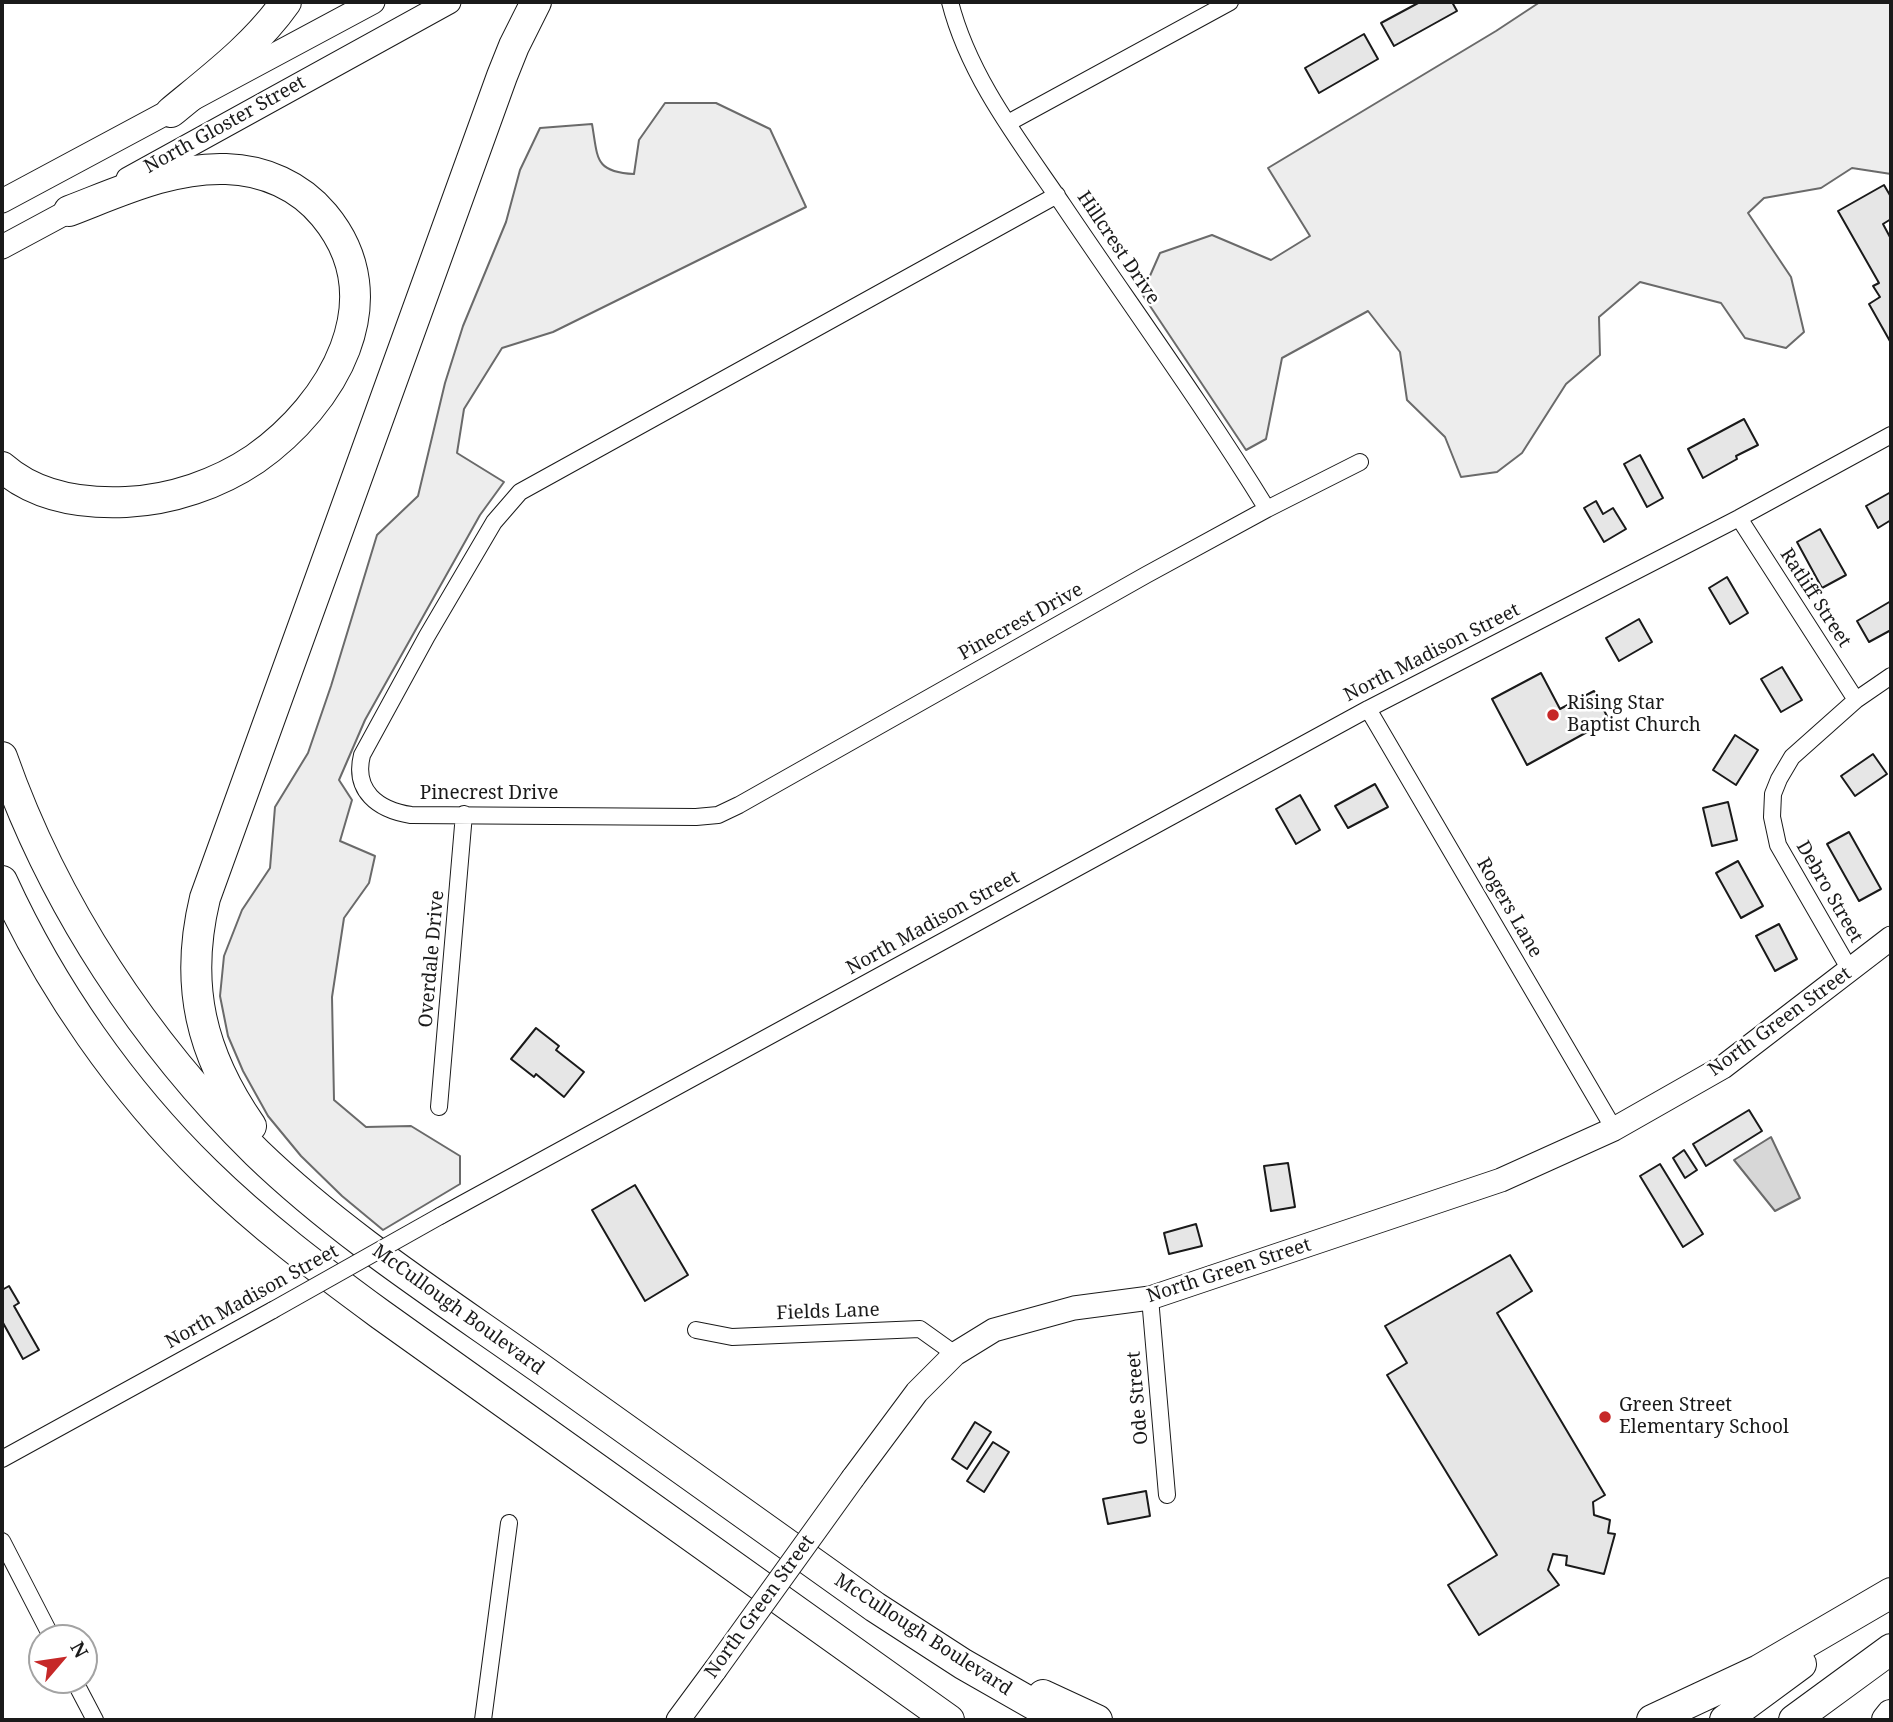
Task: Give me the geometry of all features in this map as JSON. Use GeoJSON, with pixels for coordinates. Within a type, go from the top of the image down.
{"type":"FeatureCollection","features":[{"type":"Feature","properties":{"kind":"highway"},"geometry":{"type":"LineString","coordinates":[[171,112],[239,56],[275,18],[286,2]]}},
{"type":"Feature","properties":{"kind":"highway"},"geometry":{"type":"LineString","coordinates":[[308,1198],[259,1138],[232,1098],[217,1069],[200,1014],[196,985],[198,926],[213,870],[502,76],[536,2]]}},
{"type":"Feature","properties":{"kind":"highway"},"geometry":{"type":"LineString","coordinates":[[2,467],[36,489],[63,498],[84,501],[135,502],[200,487],[254,459],[288,432],[328,383],[352,331],[355,312],[352,274],[340,238],[319,209],[305,196],[276,179],[242,170],[197,171],[141,184],[69,211]]}},
{"type":"Feature","properties":{"kind":"highway","name":"McCullough Boulevard"},"geometry":{"type":"LineString","coordinates":[[2,757],[33,834],[95,950],[131,1005],[172,1058],[257,1153],[369,1246],[876,1607],[963,1664],[1061,1720]]}},
{"type":"Feature","properties":{"kind":"highway"},"geometry":{"type":"LineString","coordinates":[[2,881],[63,994]]}},
{"type":"Feature","properties":{"kind":"highway"},"geometry":{"type":"LineString","coordinates":[[2,907],[17,934],[127,1083],[170,1134],[249,1212],[314,1266],[942,1717]]}},
{"type":"Feature","properties":{"kind":"highway"},"geometry":{"type":"LineString","coordinates":[[1651,1720],[1759,1670],[1891,1596]]}},
{"type":"Feature","properties":{"kind":"highway"},"geometry":{"type":"LineString","coordinates":[[1725,1720],[1891,1596]]}},
{"type":"Feature","properties":{"kind":"highway"},"geometry":{"type":"LineString","coordinates":[[876,1607],[1014,1681],[1097,1720]]}},
{"type":"Feature","properties":{"kind":"highway"},"geometry":{"type":"LineString","coordinates":[[1794,1720],[1891,1649]]}},
{"type":"Feature","properties":{"kind":"highway"},"geometry":{"type":"LineString","coordinates":[[1887,1720],[1891,1715]]}},
{"type":"Feature","properties":{"kind":"street","name":"North Gloster Street"},"geometry":{"type":"LineString","coordinates":[[2,201],[373,2]]}},
{"type":"Feature","properties":{"kind":"street","name":"North Gloster Street"},"geometry":{"type":"LineString","coordinates":[[2,247],[449,2]]}},
{"type":"Feature","properties":{"kind":"street","name":"Hillcrest Drive"},"geometry":{"type":"LineString","coordinates":[[950,2],[974,65],[1008,123],[1267,509]]}},
{"type":"Feature","properties":{"kind":"street"},"geometry":{"type":"LineString","coordinates":[[1008,123],[1230,2]]}},
{"type":"Feature","properties":{"kind":"street","name":"Pinecrest Drive"},"geometry":{"type":"LineString","coordinates":[[1056,195],[531,484],[510,501],[494,522],[427,636],[362,755],[360,765],[363,784],[375,801],[383,808],[411,815],[696,817],[729,810],[1267,509],[1360,461]]}},
{"type":"Feature","properties":{"kind":"street","name":"North Madison Street"},"geometry":{"type":"LineString","coordinates":[[2,1459],[440,1216],[1368,709],[1739,518],[1891,435]]}},
{"type":"Feature","properties":{"kind":"street","name":"Ratliff Street"},"geometry":{"type":"LineString","coordinates":[[1739,518],[1856,700]]}},
{"type":"Feature","properties":{"kind":"street","name":"Debro Street"},"geometry":{"type":"LineString","coordinates":[[1850,970],[1778,845],[1772,817],[1773,794],[1792,757],[1856,700],[1891,676]]}},
{"type":"Feature","properties":{"kind":"street","name":"Rogers Lane"},"geometry":{"type":"LineString","coordinates":[[1368,709],[1614,1129]]}},
{"type":"Feature","properties":{"kind":"street","name":"Overdale Drive"},"geometry":{"type":"LineString","coordinates":[[439,1107],[464,814]]}},
{"type":"Feature","properties":{"kind":"street","name":"North Green Street"},"geometry":{"type":"LineString","coordinates":[[678,1720],[917,1392],[955,1354],[994,1331],[1027,1320],[1074,1308],[1150,1298],[1501,1180],[1614,1129],[1723,1067],[1891,939]]}},
{"type":"Feature","properties":{"kind":"street","name":"Ode Street"},"geometry":{"type":"LineString","coordinates":[[1150,1298],[1167,1495]]}},
{"type":"Feature","properties":{"kind":"street","name":"Fields Lane"},"geometry":{"type":"LineString","coordinates":[[696,1330],[732,1337],[920,1329],[955,1354]]}},
{"type":"Feature","properties":{"kind":"street"},"geometry":{"type":"LineString","coordinates":[[483,1720],[509,1523]]}},
{"type":"Feature","properties":{"kind":"street"},"geometry":{"type":"LineString","coordinates":[[2,1541],[45,1624]]}},
{"type":"Feature","properties":{"kind":"street"},"geometry":{"type":"LineString","coordinates":[[81,1694],[95,1720]]}},
{"type":"Feature","properties":{"kind":"shaded area"},"geometry":{"type":"Polygon","coordinates":[[[1540,2],[1891,2],[1891,174],[1852,168],[1821,188],[1764,198],[1748,213],[1791,277],[1804,332],[1786,348],[1745,338],[1721,303],[1640,282],[1599,317],[1600,355],[1566,384],[1522,453],[1497,472],[1461,477],[1445,437],[1407,400],[1400,352],[1368,311],[1282,358],[1266,439],[1246,450],[1142,294],[1160,253],[1212,235],[1271,260],[1310,236],[1268,168],[1540,2]]]}},
{"type":"Feature","properties":{"kind":"shaded area"},"geometry":{"type":"Polygon","coordinates":[[[665,103],[716,103],[770,129],[806,207],[553,332],[502,348],[464,409],[457,453],[504,482],[480,515],[365,720],[339,780],[352,800],[340,841],[375,856],[369,883],[344,918],[332,997],[334,1100],[366,1127],[411,1126],[460,1156],[460,1184],[383,1230],[342,1196],[301,1156],[268,1116],[243,1071],[228,1036],[220,996],[224,956],[242,910],[270,868],[275,807],[308,753],[377,535],[418,496],[445,383],[463,326],[506,222],[520,170],[540,128],[592,124],[600,161],[611,170],[634,174],[639,140],[665,103]]]}},
{"type":"Feature","properties":{"kind":"shaded area"},"geometry":{"type":"Polygon","coordinates":[[[1771,1137],[1800,1198],[1775,1211],[1734,1160],[1771,1137]]]}},
{"type":"Feature","properties":{"kind":"building"},"geometry":{"type":"Polygon","coordinates":[[[1420,2],[1452,2],[1457,11],[1394,46],[1381,23],[1420,2]]]}},
{"type":"Feature","properties":{"kind":"building"},"geometry":{"type":"Polygon","coordinates":[[[1364,34],[1378,59],[1319,93],[1305,68],[1364,34]]]}},
{"type":"Feature","properties":{"kind":"building"},"geometry":{"type":"Polygon","coordinates":[[[1884,185],[1891,197],[1891,219],[1883,224],[1891,239],[1891,343],[1869,304],[1880,297],[1873,286],[1879,283],[1838,211],[1884,185]]]}},
{"type":"Feature","properties":{"kind":"building"},"geometry":{"type":"Polygon","coordinates":[[[1744,419],[1758,445],[1703,478],[1688,449],[1744,419]]]}},
{"type":"Feature","properties":{"kind":"building"},"geometry":{"type":"Polygon","coordinates":[[[1640,455],[1663,498],[1647,507],[1624,464],[1640,455]]]}},
{"type":"Feature","properties":{"kind":"building"},"geometry":{"type":"Polygon","coordinates":[[[1891,492],[1891,520],[1878,528],[1866,506],[1891,492]]]}},
{"type":"Feature","properties":{"kind":"building"},"geometry":{"type":"Polygon","coordinates":[[[1596,501],[1603,514],[1613,508],[1626,529],[1604,542],[1584,508],[1596,501]]]}},
{"type":"Feature","properties":{"kind":"building"},"geometry":{"type":"Polygon","coordinates":[[[1820,529],[1846,575],[1822,588],[1797,542],[1820,529]]]}},
{"type":"Feature","properties":{"kind":"building"},"geometry":{"type":"Polygon","coordinates":[[[1727,577],[1748,613],[1730,624],[1709,588],[1727,577]]]}},
{"type":"Feature","properties":{"kind":"building"},"geometry":{"type":"Polygon","coordinates":[[[1891,601],[1891,630],[1869,642],[1857,621],[1891,601]]]}},
{"type":"Feature","properties":{"kind":"building"},"geometry":{"type":"Polygon","coordinates":[[[1639,619],[1652,642],[1619,661],[1606,638],[1639,619]]]}},
{"type":"Feature","properties":{"kind":"building"},"geometry":{"type":"Polygon","coordinates":[[[1782,667],[1802,700],[1781,712],[1761,679],[1782,667]]]}},
{"type":"Feature","properties":{"kind":"building","name":"Rising Star Baptist Church"},"geometry":{"type":"Polygon","coordinates":[[[1541,673],[1560,709],[1594,691],[1609,720],[1527,765],[1492,699],[1541,673]]]}},
{"type":"Feature","properties":{"kind":"building"},"geometry":{"type":"Polygon","coordinates":[[[1735,735],[1758,750],[1736,785],[1713,770],[1735,735]]]}},
{"type":"Feature","properties":{"kind":"building"},"geometry":{"type":"Polygon","coordinates":[[[1873,754],[1887,774],[1855,796],[1841,776],[1873,754]]]}},
{"type":"Feature","properties":{"kind":"building"},"geometry":{"type":"Polygon","coordinates":[[[1375,784],[1388,807],[1348,828],[1335,806],[1375,784]]]}},
{"type":"Feature","properties":{"kind":"building"},"geometry":{"type":"Polygon","coordinates":[[[1300,795],[1320,830],[1296,844],[1276,809],[1300,795]]]}},
{"type":"Feature","properties":{"kind":"building"},"geometry":{"type":"Polygon","coordinates":[[[1728,802],[1737,840],[1712,846],[1703,808],[1728,802]]]}},
{"type":"Feature","properties":{"kind":"building"},"geometry":{"type":"Polygon","coordinates":[[[1849,832],[1881,889],[1859,901],[1827,844],[1849,832]]]}},
{"type":"Feature","properties":{"kind":"building"},"geometry":{"type":"Polygon","coordinates":[[[1738,861],[1763,906],[1741,918],[1716,873],[1738,861]]]}},
{"type":"Feature","properties":{"kind":"building"},"geometry":{"type":"Polygon","coordinates":[[[1779,924],[1797,959],[1775,971],[1756,936],[1779,924]]]}},
{"type":"Feature","properties":{"kind":"building"},"geometry":{"type":"Polygon","coordinates":[[[536,1028],[559,1046],[556,1050],[584,1072],[564,1097],[536,1074],[534,1077],[511,1059],[536,1028]]]}},
{"type":"Feature","properties":{"kind":"building"},"geometry":{"type":"Polygon","coordinates":[[[1749,1110],[1762,1131],[1706,1166],[1693,1144],[1749,1110]]]}},
{"type":"Feature","properties":{"kind":"building"},"geometry":{"type":"Polygon","coordinates":[[[1684,1150],[1697,1170],[1685,1178],[1673,1158],[1684,1150]]]}},
{"type":"Feature","properties":{"kind":"building"},"geometry":{"type":"Polygon","coordinates":[[[1288,1163],[1295,1207],[1271,1211],[1264,1166],[1288,1163]]]}},
{"type":"Feature","properties":{"kind":"building"},"geometry":{"type":"Polygon","coordinates":[[[1660,1164],[1703,1234],[1683,1247],[1640,1176],[1660,1164]]]}},
{"type":"Feature","properties":{"kind":"building"},"geometry":{"type":"Polygon","coordinates":[[[635,1185],[688,1275],[645,1301],[592,1210],[635,1185]]]}},
{"type":"Feature","properties":{"kind":"building"},"geometry":{"type":"Polygon","coordinates":[[[1196,1224],[1202,1246],[1169,1254],[1164,1233],[1196,1224]]]}},
{"type":"Feature","properties":{"kind":"building","name":"Green Street Elementary School"},"geometry":{"type":"Polygon","coordinates":[[[1510,1255],[1532,1291],[1497,1313],[1605,1495],[1593,1502],[1594,1515],[1610,1520],[1608,1533],[1615,1534],[1604,1574],[1566,1565],[1567,1556],[1553,1554],[1548,1570],[1559,1585],[1479,1635],[1448,1585],[1497,1555],[1387,1375],[1407,1363],[1385,1326],[1510,1255]]]}},
{"type":"Feature","properties":{"kind":"building"},"geometry":{"type":"Polygon","coordinates":[[[9,1286],[19,1303],[14,1306],[39,1350],[23,1359],[2,1321],[2,1290],[9,1286]]]}},
{"type":"Feature","properties":{"kind":"building"},"geometry":{"type":"Polygon","coordinates":[[[975,1422],[991,1432],[967,1469],[952,1459],[975,1422]]]}},
{"type":"Feature","properties":{"kind":"building"},"geometry":{"type":"Polygon","coordinates":[[[993,1442],[1009,1452],[984,1492],[967,1481],[993,1442]]]}},
{"type":"Feature","properties":{"kind":"building"},"geometry":{"type":"Polygon","coordinates":[[[1146,1491],[1150,1516],[1108,1524],[1103,1499],[1146,1491]]]}},
{"type":"Feature","properties":{"kind":"place","name":"Rising Star Baptist Church"},"geometry":{"type":"Point","coordinates":[1553,715]}},
{"type":"Feature","properties":{"kind":"place","name":"Green Street Elementary School"},"geometry":{"type":"Point","coordinates":[1605,1417]}}]}
